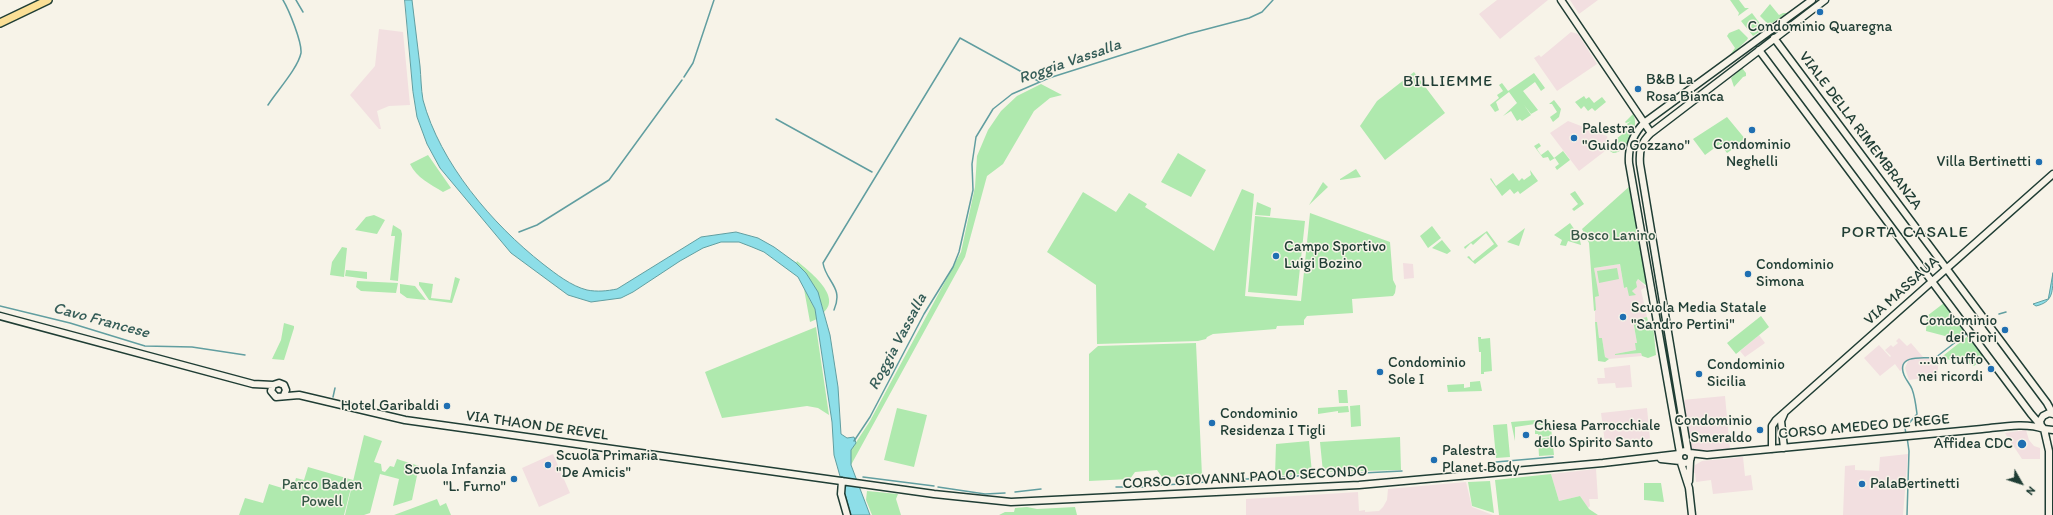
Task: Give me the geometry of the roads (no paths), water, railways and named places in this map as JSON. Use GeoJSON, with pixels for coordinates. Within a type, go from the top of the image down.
{"type":"FeatureCollection","features":[{"type":"Feature","properties":{"kind":"main road"},"geometry":{"type":"LineString","coordinates":[[0,23],[48,0]]}},
{"type":"Feature","properties":{"kind":"main road"},"geometry":{"type":"LineString","coordinates":[[1561,0],[1651,133]]}},
{"type":"Feature","properties":{"kind":"main road"},"geometry":{"type":"LineString","coordinates":[[1689,488],[1680,462],[1680,453],[1629,163],[1629,150],[1632,140],[1644,124],[1812,0]]}},
{"type":"Feature","properties":{"kind":"main road"},"geometry":{"type":"LineString","coordinates":[[1692,515],[1689,488],[1690,457],[1671,354],[1639,154],[1644,139],[1651,133],[1825,0]]}},
{"type":"Feature","properties":{"kind":"main road","name":"VIALE DELLA RIMEMBRANZA"},"geometry":{"type":"LineString","coordinates":[[1774,38],[2050,404],[2052,413]]}},
{"type":"Feature","properties":{"kind":"main road"},"geometry":{"type":"LineString","coordinates":[[1759,50],[1931,282],[2032,415],[2041,424],[2053,430],[2049,451],[2049,515]]}},
{"type":"Feature","properties":{"kind":"main road","name":"VIA MASSAUA"},"geometry":{"type":"LineString","coordinates":[[1772,449],[1772,426],[1776,420],[2053,174]]}},
{"type":"Feature","properties":{"kind":"main road"},"geometry":{"type":"LineString","coordinates":[[0,316],[255,384],[273,385],[279,383],[285,388],[284,396],[278,398],[255,384]]}},
{"type":"Feature","properties":{"kind":"main road"},"geometry":{"type":"LineString","coordinates":[[271,393],[273,385]]}},
{"type":"Feature","properties":{"kind":"main road","name":"VIA THAON DE REVEL"},"geometry":{"type":"LineString","coordinates":[[285,388],[299,396]]}},
{"type":"Feature","properties":{"kind":"main road","name":"VIA THAON DE REVEL"},"geometry":{"type":"LineString","coordinates":[[284,396],[299,396],[404,420],[843,481]]}},
{"type":"Feature","properties":{"kind":"main road"},"geometry":{"type":"LineString","coordinates":[[1784,448],[1782,421],[1786,411]]}},
{"type":"Feature","properties":{"kind":"main road"},"geometry":{"type":"LineString","coordinates":[[2049,451],[2041,424],[2043,416],[2052,413]]}},
{"type":"Feature","properties":{"kind":"main road"},"geometry":{"type":"LineString","coordinates":[[2024,426],[2032,415]]}},
{"type":"Feature","properties":{"kind":"main road","name":"CORSO AMEDEO DE REGE"},"geometry":{"type":"LineString","coordinates":[[1690,457],[2041,424]]}},
{"type":"Feature","properties":{"kind":"main road","name":"CORSO AMEDEO DE REGE"},"geometry":{"type":"LineString","coordinates":[[2024,426],[2041,424]]}},
{"type":"Feature","properties":{"kind":"main road","name":"CORSO GIOVANNI PAOLO SECONDO"},"geometry":{"type":"LineString","coordinates":[[843,481],[990,501],[1017,502],[1373,484],[1647,459],[1685,451],[1690,457],[1685,464],[1680,462],[1647,459]]}},
{"type":"Feature","properties":{"kind":"main road"},"geometry":{"type":"LineString","coordinates":[[843,481],[841,488],[847,515]]}},
{"type":"Feature","properties":{"kind":"water"},"geometry":{"type":"Polygon","coordinates":[[[405,0],[412,0],[423,100],[431,123],[442,147],[470,191],[487,211],[524,248],[558,276],[575,286],[587,290],[602,291],[617,289],[701,237],[736,232],[758,238],[774,247],[796,263],[806,273],[818,292],[830,335],[838,387],[841,434],[847,438],[854,437],[856,443],[851,450],[851,465],[870,515],[851,515],[834,455],[832,422],[815,309],[798,277],[764,252],[739,242],[721,242],[703,248],[621,298],[591,302],[568,295],[511,253],[440,168],[427,144],[417,117],[413,92],[405,0]]]}},
{"type":"Feature","properties":{"kind":"water"},"geometry":{"type":"Polygon","coordinates":[[[2053,273],[2053,286],[2049,299],[2046,302],[2036,306],[2033,304],[2048,299],[2053,273]]]}},
{"type":"Feature","properties":{"kind":"waterway"},"geometry":{"type":"LineString","coordinates":[[268,105],[292,72],[301,53],[301,48],[292,18],[283,0]]}},
{"type":"Feature","properties":{"kind":"waterway"},"geometry":{"type":"LineString","coordinates":[[296,0],[303,12]]}},
{"type":"Feature","properties":{"kind":"waterway"},"geometry":{"type":"LineString","coordinates":[[684,77],[693,63],[714,0]]}},
{"type":"Feature","properties":{"kind":"waterway","name":"Roggia Vassalla"},"geometry":{"type":"LineString","coordinates":[[854,441],[870,417],[924,314],[953,267],[959,252],[973,190],[972,164],[976,137],[993,109],[1012,94],[1049,78],[1188,34],[1249,18],[1262,12],[1273,0]]}},
{"type":"Feature","properties":{"kind":"waterway"},"geometry":{"type":"LineString","coordinates":[[834,310],[837,302],[836,290],[827,275],[823,263],[960,38],[1040,82]]}},
{"type":"Feature","properties":{"kind":"waterway"},"geometry":{"type":"LineString","coordinates":[[519,232],[537,225],[609,180],[682,80]]}},
{"type":"Feature","properties":{"kind":"waterway"},"geometry":{"type":"LineString","coordinates":[[776,119],[872,172]]}},
{"type":"Feature","properties":{"kind":"waterway","name":"Cavo Francese"},"geometry":{"type":"LineString","coordinates":[[0,306],[70,323],[145,346],[192,347],[245,355]]}},
{"type":"Feature","properties":{"kind":"waterway"},"geometry":{"type":"LineString","coordinates":[[1999,314],[2006,312]]}},
{"type":"Feature","properties":{"kind":"waterway"},"geometry":{"type":"LineString","coordinates":[[1906,434],[1905,428],[1917,414],[1913,392],[1904,375],[1904,363],[1907,360],[1918,358],[1935,358],[1966,334]]}},
{"type":"Feature","properties":{"kind":"waterway"},"geometry":{"type":"LineString","coordinates":[[333,397],[335,388]]}},
{"type":"Feature","properties":{"kind":"waterway"},"geometry":{"type":"LineString","coordinates":[[1907,437],[1909,451],[1907,515]]}},
{"type":"Feature","properties":{"kind":"waterway"},"geometry":{"type":"LineString","coordinates":[[1496,462],[1553,457]]}},
{"type":"Feature","properties":{"kind":"waterway"},"geometry":{"type":"LineString","coordinates":[[1323,475],[1402,471]]}},
{"type":"Feature","properties":{"kind":"waterway"},"geometry":{"type":"LineString","coordinates":[[1214,481],[1314,475]]}},
{"type":"Feature","properties":{"kind":"waterway"},"geometry":{"type":"LineString","coordinates":[[863,477],[934,486]]}},
{"type":"Feature","properties":{"kind":"waterway"},"geometry":{"type":"LineString","coordinates":[[1151,486],[1206,482]]}},
{"type":"Feature","properties":{"kind":"waterway"},"geometry":{"type":"LineString","coordinates":[[938,487],[985,494],[1005,493]]}},
{"type":"Feature","properties":{"kind":"waterway"},"geometry":{"type":"LineString","coordinates":[[1116,487],[1144,487]]}},
{"type":"Feature","properties":{"kind":"waterway"},"geometry":{"type":"LineString","coordinates":[[1015,492],[1041,489]]}},
{"type":"Feature","properties":{"kind":"place","name":"Condominio Quaregna"},"geometry":{"type":"Point","coordinates":[1820,12]}},
{"type":"Feature","properties":{"kind":"place","name":"B&B La Rosa Bianca"},"geometry":{"type":"Point","coordinates":[1638,89]}},
{"type":"Feature","properties":{"kind":"place","name":"Condominio Neghelli"},"geometry":{"type":"Point","coordinates":[1752,130]}},
{"type":"Feature","properties":{"kind":"place","name":"Palestra \"Guido Gozzano\""},"geometry":{"type":"Point","coordinates":[1574,138]}},
{"type":"Feature","properties":{"kind":"place","name":"Villa Bertinetti"},"geometry":{"type":"Point","coordinates":[2039,162]}},
{"type":"Feature","properties":{"kind":"place","name":"Campo Sportivo Luigi Bozino"},"geometry":{"type":"Point","coordinates":[1276,256]}},
{"type":"Feature","properties":{"kind":"place","name":"Condominio Simona"},"geometry":{"type":"Point","coordinates":[1748,274]}},
{"type":"Feature","properties":{"kind":"place","name":"Scuola Media Statale \"Sandro Pertini\""},"geometry":{"type":"Point","coordinates":[1623,317]}},
{"type":"Feature","properties":{"kind":"place","name":"Condominio dei Fiori"},"geometry":{"type":"Point","coordinates":[2005,330]}},
{"type":"Feature","properties":{"kind":"place","name":"...un tuffo nei ricordi"},"geometry":{"type":"Point","coordinates":[1991,369]}},
{"type":"Feature","properties":{"kind":"place","name":"Condominio Sole I"},"geometry":{"type":"Point","coordinates":[1380,372]}},
{"type":"Feature","properties":{"kind":"place","name":"Condominio Sicilia"},"geometry":{"type":"Point","coordinates":[1699,374]}},
{"type":"Feature","properties":{"kind":"place","name":"Hotel Garibaldi"},"geometry":{"type":"Point","coordinates":[447,406]}},
{"type":"Feature","properties":{"kind":"place","name":"Condominio Residenza I Tigli"},"geometry":{"type":"Point","coordinates":[1212,423]}},
{"type":"Feature","properties":{"kind":"place","name":"Condominio Smeraldo"},"geometry":{"type":"Point","coordinates":[1760,430]}},
{"type":"Feature","properties":{"kind":"place","name":"Chiesa Parrocchiale dello Spirito Santo"},"geometry":{"type":"Point","coordinates":[1526,435]}},
{"type":"Feature","properties":{"kind":"place","name":"Affidea CDC"},"geometry":{"type":"Point","coordinates":[2022,444]}},
{"type":"Feature","properties":{"kind":"place","name":"Palestra Planet Body"},"geometry":{"type":"Point","coordinates":[1434,460]}},
{"type":"Feature","properties":{"kind":"place","name":"Scuola Primaria \"De Amicis\""},"geometry":{"type":"Point","coordinates":[548,465]}},
{"type":"Feature","properties":{"kind":"place","name":"Scuola Infanzia \"L. Furno\""},"geometry":{"type":"Point","coordinates":[514,479]}},
{"type":"Feature","properties":{"kind":"place","name":"PalaBertinetti"},"geometry":{"type":"Point","coordinates":[1862,484]}},
{"type":"Feature","properties":{"kind":"district","name":"BILLIEMME"},"geometry":{"type":"Point","coordinates":[1448,82]}},
{"type":"Feature","properties":{"kind":"district","name":"PORTA CASALE"},"geometry":{"type":"Point","coordinates":[1905,233]}},
{"type":"Feature","properties":{"kind":"park label","name":"Bosco Lanino"},"geometry":{"type":"Point","coordinates":[1613,236]}},
{"type":"Feature","properties":{"kind":"park label","name":"Parco Baden Powell"},"geometry":{"type":"Point","coordinates":[322,494]}}]}
